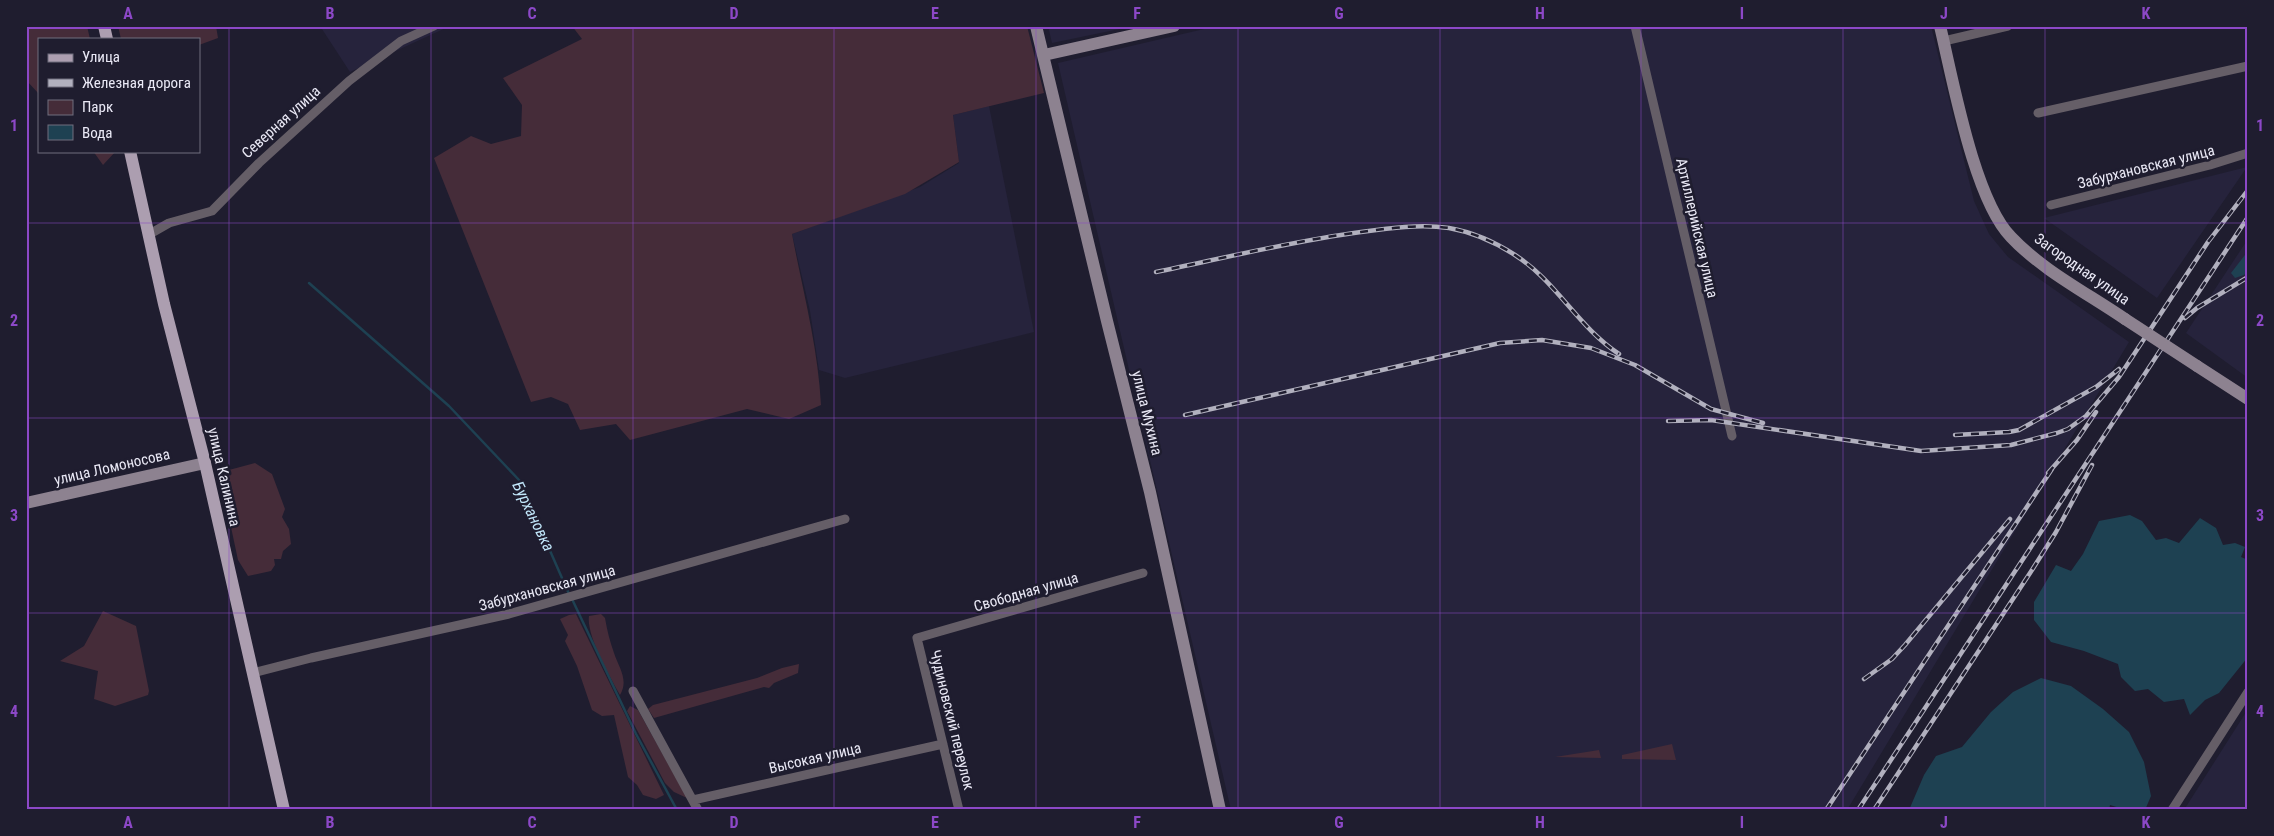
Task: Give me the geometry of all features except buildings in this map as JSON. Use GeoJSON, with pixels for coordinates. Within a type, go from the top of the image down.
{"type":"FeatureCollection","features":[{"type":"Feature","properties":{"kind":"main road","name":"улица Мухина"},"geometry":{"type":"LineString","coordinates":[[1036,26],[1150,492],[1217,809]]}},
{"type":"Feature","properties":{"kind":"main road"},"geometry":{"type":"LineString","coordinates":[[1044,55],[1174,26]]}},
{"type":"Feature","properties":{"kind":"main road","name":"Загородная улица"},"geometry":{"type":"LineString","coordinates":[[1940,26],[1974,161],[1992,208],[2009,236],[2036,259],[2124,319],[2248,399]]}},
{"type":"Feature","properties":{"kind":"main road","name":"улица Калинина"},"geometry":{"type":"LineString","coordinates":[[130,152],[148,235],[205,464],[284,810]]}},
{"type":"Feature","properties":{"kind":"main road","name":"улица Ломоносова"},"geometry":{"type":"LineString","coordinates":[[26,503],[205,464]]}},
{"type":"Feature","properties":{"kind":"street","name":"Северная улица"},"geometry":{"type":"LineString","coordinates":[[148,235],[169,223],[212,211],[259,163],[350,81],[400,41],[434,26]]}},
{"type":"Feature","properties":{"kind":"street","name":"Артиллерийская улица"},"geometry":{"type":"LineString","coordinates":[[1635,26],[1732,436]]}},
{"type":"Feature","properties":{"kind":"street"},"geometry":{"type":"LineString","coordinates":[[1944,41],[2008,26]]}},
{"type":"Feature","properties":{"kind":"street"},"geometry":{"type":"LineString","coordinates":[[2038,113],[2248,66]]}},
{"type":"Feature","properties":{"kind":"street","name":"Забурхановская улица"},"geometry":{"type":"LineString","coordinates":[[2051,206],[2210,165],[2248,153]]}},
{"type":"Feature","properties":{"kind":"street","name":"Забурхановская улица"},"geometry":{"type":"LineString","coordinates":[[253,673],[311,658],[491,619],[845,519]]}},
{"type":"Feature","properties":{"kind":"street","name":"Свободная улица"},"geometry":{"type":"LineString","coordinates":[[917,638],[1143,573]]}},
{"type":"Feature","properties":{"kind":"street","name":"Чудиновский переулок"},"geometry":{"type":"LineString","coordinates":[[917,638],[959,810]]}},
{"type":"Feature","properties":{"kind":"street"},"geometry":{"type":"LineString","coordinates":[[633,691],[698,810]]}},
{"type":"Feature","properties":{"kind":"street"},"geometry":{"type":"LineString","coordinates":[[2172,810],[2248,692]]}},
{"type":"Feature","properties":{"kind":"street","name":"Высокая улица"},"geometry":{"type":"LineString","coordinates":[[693,800],[943,744]]}},
{"type":"Feature","properties":{"kind":"shaded area"},"geometry":{"type":"Polygon","coordinates":[[[320,26],[450,26],[350,72],[320,26]]]}},
{"type":"Feature","properties":{"kind":"shaded area"},"geometry":{"type":"Polygon","coordinates":[[[1048,26],[1134,26],[1052,43],[1048,26]]]}},
{"type":"Feature","properties":{"kind":"shaded area"},"geometry":{"type":"Polygon","coordinates":[[[1217,26],[1931,26],[1974,201],[1989,234],[2008,257],[2129,342],[1847,810],[1231,810],[1058,63],[1217,26]]]}},
{"type":"Feature","properties":{"kind":"shaded area"},"geometry":{"type":"Polygon","coordinates":[[[989,106],[1034,332],[845,378],[819,370],[810,311],[792,234],[920,187],[959,163],[953,115],[989,106]]]}},
{"type":"Feature","properties":{"kind":"shaded area"},"geometry":{"type":"Polygon","coordinates":[[[2247,167],[2157,298],[2044,218],[2247,167]]]}},
{"type":"Feature","properties":{"kind":"shaded area"},"geometry":{"type":"Polygon","coordinates":[[[2248,239],[2248,378],[2186,333],[2248,239]]]}},
{"type":"Feature","properties":{"kind":"shaded area"},"geometry":{"type":"Polygon","coordinates":[[[2248,709],[2248,810],[2184,810],[2248,709]]]}},
{"type":"Feature","properties":{"kind":"green space"},"geometry":{"type":"Polygon","coordinates":[[[26,26],[87,26],[90,38],[38,38],[38,93],[26,80],[26,26]]]}},
{"type":"Feature","properties":{"kind":"green space"},"geometry":{"type":"Polygon","coordinates":[[[118,26],[216,26],[218,38],[200,45],[200,38],[121,38],[118,26]]]}},
{"type":"Feature","properties":{"kind":"green space"},"geometry":{"type":"Polygon","coordinates":[[[572,26],[1027,26],[1044,93],[953,115],[959,162],[905,194],[792,234],[817,362],[821,405],[789,419],[747,409],[630,440],[616,424],[580,430],[568,404],[551,397],[531,402],[434,158],[471,136],[491,144],[521,136],[522,105],[503,78],[582,39],[572,26]]]}},
{"type":"Feature","properties":{"kind":"green space"},"geometry":{"type":"Polygon","coordinates":[[[94,152],[115,152],[103,165],[94,152]]]}},
{"type":"Feature","properties":{"kind":"green space"},"geometry":{"type":"Polygon","coordinates":[[[255,463],[272,474],[285,509],[282,517],[289,529],[291,544],[283,551],[281,559],[274,559],[275,565],[271,571],[248,576],[238,560],[222,486],[229,470],[255,463]]]}},
{"type":"Feature","properties":{"kind":"green space"},"geometry":{"type":"Polygon","coordinates":[[[103,611],[136,626],[149,691],[148,695],[115,706],[94,699],[98,671],[60,661],[84,646],[103,611]]]}},
{"type":"Feature","properties":{"kind":"green space"},"geometry":{"type":"Polygon","coordinates":[[[576,614],[664,795],[656,799],[643,795],[637,785],[628,777],[614,715],[602,716],[592,710],[577,666],[565,641],[568,635],[560,619],[576,614]]]}},
{"type":"Feature","properties":{"kind":"green space"},"geometry":{"type":"Polygon","coordinates":[[[601,614],[605,618],[611,645],[622,674],[624,684],[620,695],[591,634],[589,616],[601,614]]]}},
{"type":"Feature","properties":{"kind":"green space"},"geometry":{"type":"Polygon","coordinates":[[[799,664],[798,673],[774,683],[769,688],[764,687],[654,718],[648,709],[653,705],[757,678],[782,668],[799,664]]]}},
{"type":"Feature","properties":{"kind":"green space"},"geometry":{"type":"Polygon","coordinates":[[[630,706],[638,710],[687,798],[674,792],[665,783],[627,711],[630,706]]]}},
{"type":"Feature","properties":{"kind":"green space"},"geometry":{"type":"Polygon","coordinates":[[[1672,744],[1676,760],[1622,759],[1622,755],[1672,744]]]}},
{"type":"Feature","properties":{"kind":"green space"},"geometry":{"type":"Polygon","coordinates":[[[1599,750],[1601,758],[1555,757],[1599,750]]]}},
{"type":"Feature","properties":{"kind":"water"},"geometry":{"type":"Polygon","coordinates":[[[2248,251],[2248,271],[2244,275],[2235,278],[2231,273],[2248,251]]]}},
{"type":"Feature","properties":{"kind":"water"},"geometry":{"type":"Polygon","coordinates":[[[2130,515],[2142,521],[2156,540],[2166,538],[2179,543],[2200,518],[2216,528],[2223,545],[2235,543],[2245,547],[2241,557],[2248,560],[2248,657],[2219,693],[2205,700],[2190,715],[2184,699],[2164,702],[2148,689],[2135,691],[2121,677],[2118,664],[2084,651],[2051,642],[2034,620],[2034,602],[2056,565],[2071,571],[2083,554],[2099,521],[2130,515]]]}},
{"type":"Feature","properties":{"kind":"water"},"geometry":{"type":"Polygon","coordinates":[[[2041,678],[2071,686],[2103,709],[2129,732],[2144,762],[2151,796],[2145,810],[2126,810],[2110,805],[2109,810],[1909,810],[1924,775],[1936,756],[1962,747],[1991,712],[2013,692],[2041,678]]]}},
{"type":"Feature","properties":{"kind":"waterway","name":"Бурхановка"},"geometry":{"type":"LineString","coordinates":[[309,283],[449,406],[519,480],[569,594]]}},
{"type":"Feature","properties":{"kind":"waterway","name":"Бурхановка"},"geometry":{"type":"LineString","coordinates":[[572,599],[636,734],[677,810]]}},
{"type":"Feature","properties":{"kind":"railway"},"geometry":{"type":"LineString","coordinates":[[1668,421],[1711,420],[1921,451],[2011,445],[2068,429],[2086,416],[2119,377],[2208,242],[2248,190]]}},
{"type":"Feature","properties":{"kind":"railway"},"geometry":{"type":"LineString","coordinates":[[1858,810],[2248,217]]}},
{"type":"Feature","properties":{"kind":"railway"},"geometry":{"type":"LineString","coordinates":[[1156,272],[1335,236],[1405,227],[1449,228],[1466,232],[1491,242],[1515,255],[1530,266],[1591,331],[1619,354]]}},
{"type":"Feature","properties":{"kind":"railway"},"geometry":{"type":"LineString","coordinates":[[2185,318],[2197,308],[2248,277]]}},
{"type":"Feature","properties":{"kind":"railway"},"geometry":{"type":"LineString","coordinates":[[1185,415],[1500,343],[1542,340],[1591,348],[1635,365],[1711,409],[1763,423]]}},
{"type":"Feature","properties":{"kind":"railway"},"geometry":{"type":"LineString","coordinates":[[1955,435],[2019,430],[2096,387],[2119,369]]}},
{"type":"Feature","properties":{"kind":"railway"},"geometry":{"type":"LineString","coordinates":[[2048,473],[2077,440],[2096,412]]}},
{"type":"Feature","properties":{"kind":"railway"},"geometry":{"type":"LineString","coordinates":[[1874,810],[2032,570],[2056,532],[2092,465]]}},
{"type":"Feature","properties":{"kind":"railway"},"geometry":{"type":"LineString","coordinates":[[1826,810],[2052,469]]}},
{"type":"Feature","properties":{"kind":"railway"},"geometry":{"type":"LineString","coordinates":[[1864,679],[1892,659],[1905,645],[2010,519]]}}]}
